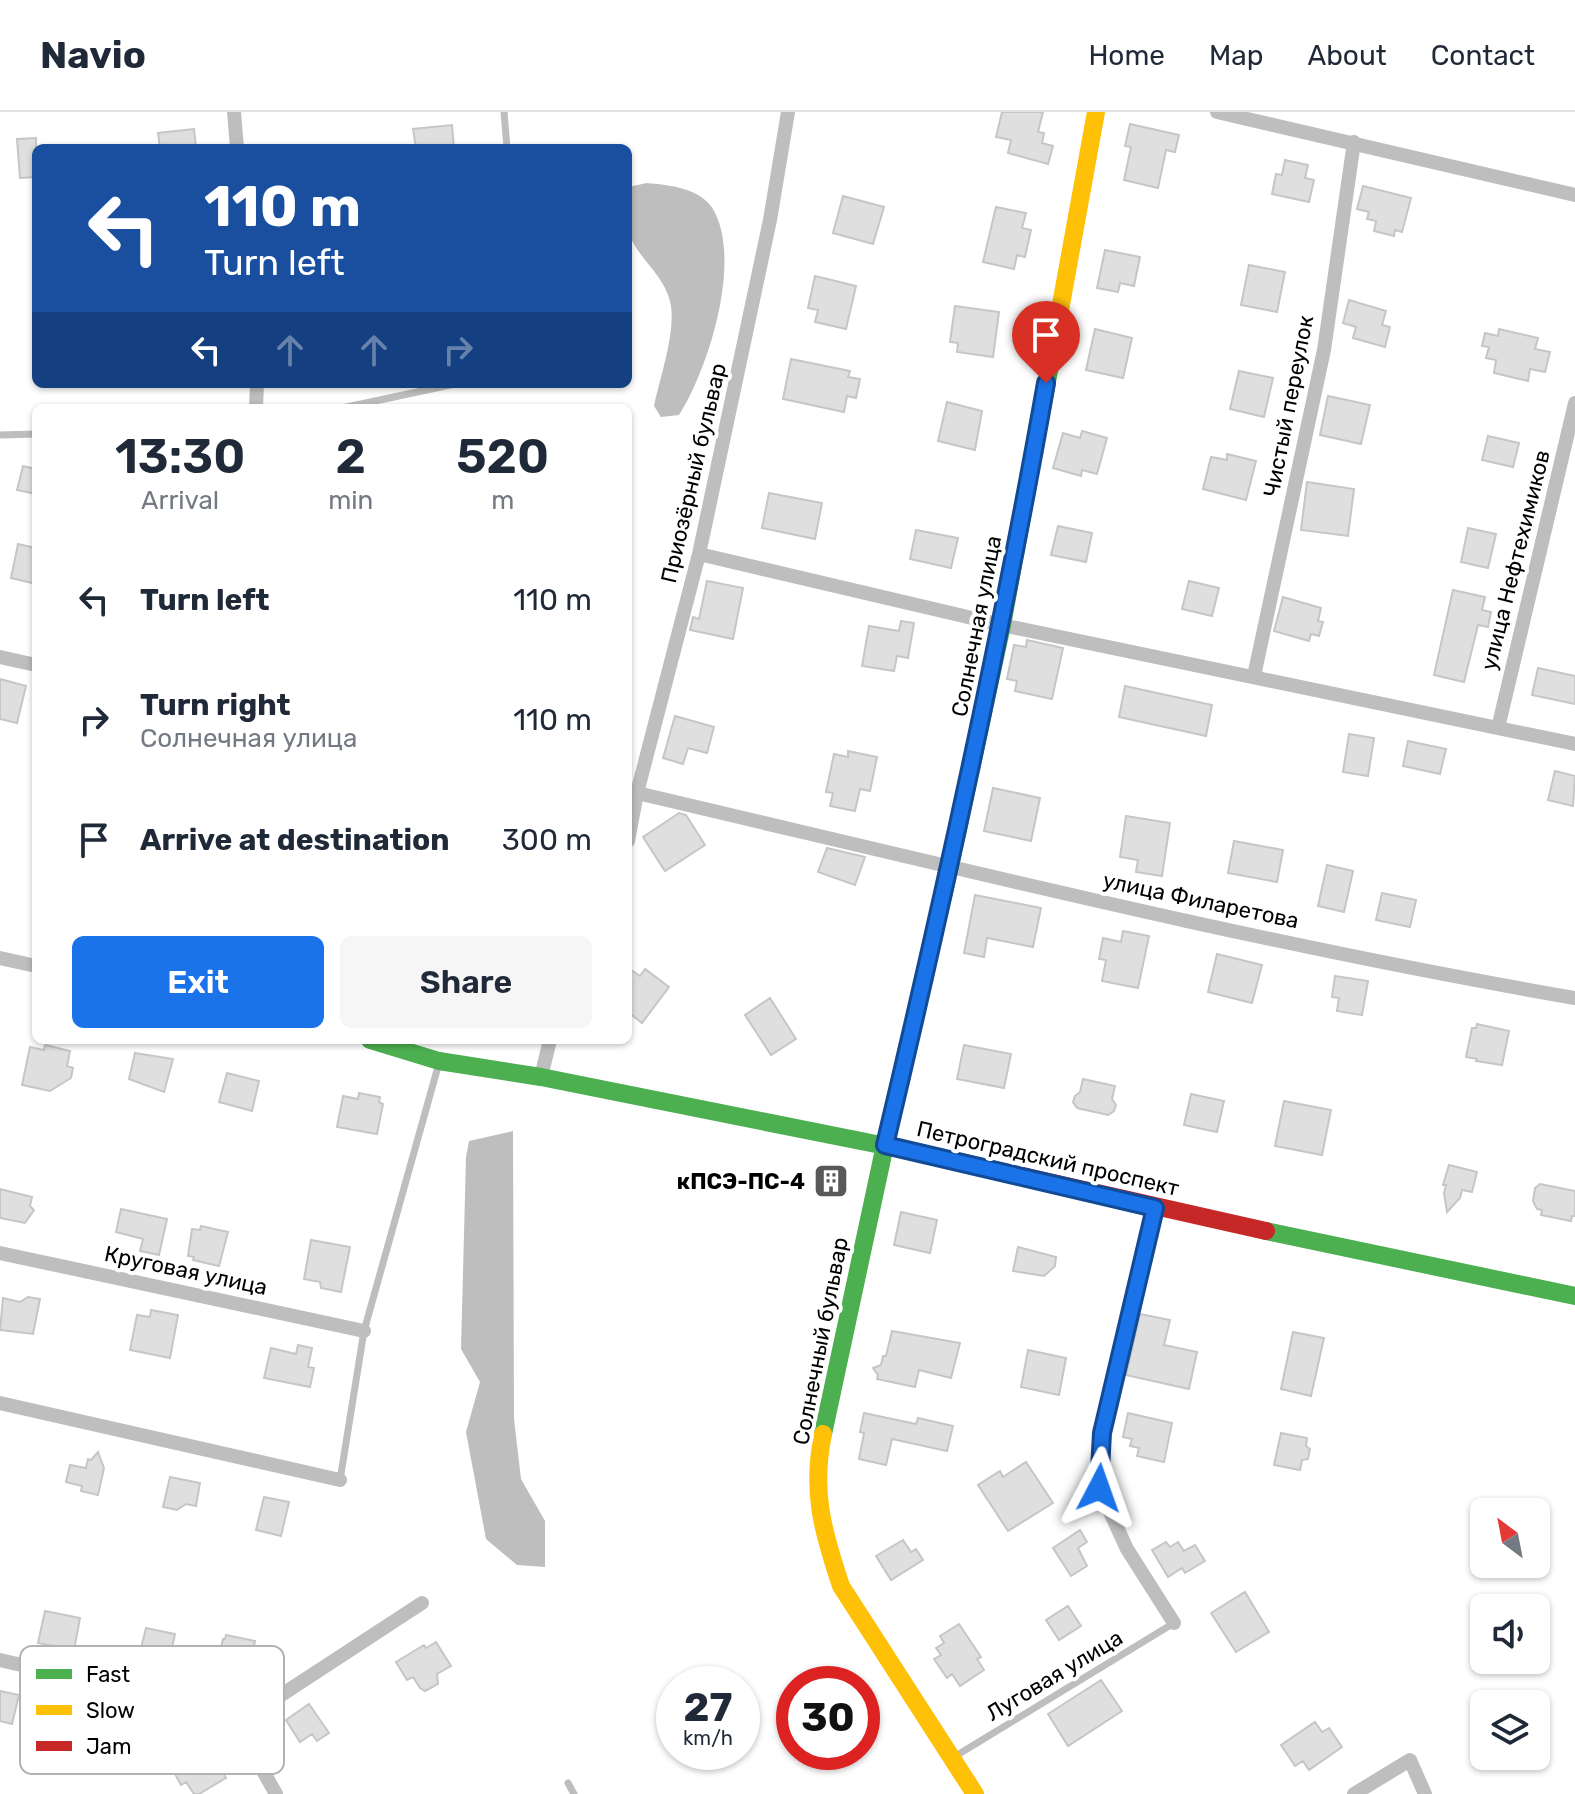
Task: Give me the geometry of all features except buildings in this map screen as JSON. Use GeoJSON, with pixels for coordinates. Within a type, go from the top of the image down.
{"type":"FeatureCollection","features":[{"type":"Feature","properties":{"kind":"street"},"geometry":{"type":"LineString","coordinates":[[234,112],[237,144]]}},
{"type":"Feature","properties":{"kind":"street","name":"Приозёрный бульвар"},"geometry":{"type":"LineString","coordinates":[[632,820],[699,554],[770,220],[788,112]]}},
{"type":"Feature","properties":{"kind":"street","name":"Солнечная улица"},"geometry":{"type":"LineString","coordinates":[[885,1145],[1002,625],[1096,112]]}},
{"type":"Feature","properties":{"kind":"street"},"geometry":{"type":"LineString","coordinates":[[1217,112],[1575,195]]}},
{"type":"Feature","properties":{"kind":"street","name":"Чистый переулок"},"geometry":{"type":"LineString","coordinates":[[1254,676],[1324,350],[1354,142]]}},
{"type":"Feature","properties":{"kind":"street","name":"улица Нефтехимиков"},"geometry":{"type":"LineString","coordinates":[[1498,728],[1568,471],[1575,403]]}},
{"type":"Feature","properties":{"kind":"street"},"geometry":{"type":"LineString","coordinates":[[699,554],[1002,625],[1575,744]]}},
{"type":"Feature","properties":{"kind":"street"},"geometry":{"type":"LineString","coordinates":[[0,657],[32,664]]}},
{"type":"Feature","properties":{"kind":"street","name":"улица Филаретова"},"geometry":{"type":"LineString","coordinates":[[637,793],[1443,975],[1575,998]]}},
{"type":"Feature","properties":{"kind":"street"},"geometry":{"type":"LineString","coordinates":[[0,958],[32,965]]}},
{"type":"Feature","properties":{"kind":"street","name":"Петроградский проспект"},"geometry":{"type":"LineString","coordinates":[[383,1044],[439,1061],[541,1077],[885,1145],[1155,1208],[1575,1296]]}},
{"type":"Feature","properties":{"kind":"street"},"geometry":{"type":"LineString","coordinates":[[541,1077],[549,1044]]}},
{"type":"Feature","properties":{"kind":"street","name":"Солнечный бульвар"},"geometry":{"type":"LineString","coordinates":[[885,1145],[821,1446],[818,1505],[841,1586],[975,1794]]}},
{"type":"Feature","properties":{"kind":"street"},"geometry":{"type":"LineString","coordinates":[[1155,1208],[1102,1433],[1099,1488],[1127,1549],[1174,1623]]}},
{"type":"Feature","properties":{"kind":"street","name":"Круговая улица"},"geometry":{"type":"LineString","coordinates":[[0,1253],[364,1331]]}},
{"type":"Feature","properties":{"kind":"street"},"geometry":{"type":"LineString","coordinates":[[0,1403],[340,1480]]}},
{"type":"Feature","properties":{"kind":"street"},"geometry":{"type":"LineString","coordinates":[[284,1693],[422,1603]]}},
{"type":"Feature","properties":{"kind":"street"},"geometry":{"type":"LineString","coordinates":[[0,1660],[20,1665]]}},
{"type":"Feature","properties":{"kind":"street"},"geometry":{"type":"LineString","coordinates":[[1354,1794],[1410,1760],[1425,1794]]}},
{"type":"Feature","properties":{"kind":"street"},"geometry":{"type":"LineString","coordinates":[[265,1774],[276,1794]]}},
{"type":"Feature","properties":{"kind":"lane"},"geometry":{"type":"LineString","coordinates":[[504,112],[507,144]]}},
{"type":"Feature","properties":{"kind":"lane"},"geometry":{"type":"LineString","coordinates":[[361,404],[436,388]]}},
{"type":"Feature","properties":{"kind":"lane"},"geometry":{"type":"LineString","coordinates":[[0,435],[32,434]]}},
{"type":"Feature","properties":{"kind":"lane"},"geometry":{"type":"LineString","coordinates":[[340,1480],[364,1331],[439,1061]]}},
{"type":"Feature","properties":{"kind":"lane","name":"Луговая улица"},"geometry":{"type":"LineString","coordinates":[[952,1758],[1174,1623]]}},
{"type":"Feature","properties":{"kind":"lane"},"geometry":{"type":"LineString","coordinates":[[568,1783],[574,1794]]}},
{"type":"Feature","properties":{"kind":"shaded area"},"geometry":{"type":"Polygon","coordinates":[[[647,183],[665,185],[700,196],[713,209],[721,231],[723,285],[718,314],[701,371],[679,415],[661,417],[654,406],[670,339],[672,312],[662,282],[632,240],[632,186],[647,183]]]}},
{"type":"Feature","properties":{"kind":"shaded area"},"geometry":{"type":"Polygon","coordinates":[[[513,1131],[514,1419],[521,1479],[545,1521],[545,1567],[517,1565],[486,1539],[466,1432],[480,1382],[461,1349],[466,1157],[469,1141],[513,1131]]]}},
{"type":"Feature","properties":{"kind":"traffic: fast"},"geometry":{"type":"LineString","coordinates":[[823,1434],[1002,625],[1052,354]]}},
{"type":"Feature","properties":{"kind":"traffic: fast"},"geometry":{"type":"LineString","coordinates":[[383,1044],[439,1061],[541,1077],[906,1150]]}},
{"type":"Feature","properties":{"kind":"traffic: fast"},"geometry":{"type":"LineString","coordinates":[[1266,1231],[1575,1296]]}},
{"type":"Feature","properties":{"kind":"traffic: slow"},"geometry":{"type":"LineString","coordinates":[[1052,354],[1096,112]]}},
{"type":"Feature","properties":{"kind":"traffic: slow"},"geometry":{"type":"LineString","coordinates":[[823,1434],[818,1475],[821,1512],[841,1586],[975,1794]]}},
{"type":"Feature","properties":{"kind":"traffic: jam"},"geometry":{"type":"LineString","coordinates":[[906,1150],[1266,1231]]}},
{"type":"Feature","properties":{"kind":"place","name":"кПСЭ-ПС-4"},"geometry":{"type":"Point","coordinates":[831,1181]}},
{"type":"Feature","properties":{"kind":"route"},"geometry":{"type":"LineString","coordinates":[[1046,383],[996,655],[885,1145],[1155,1208],[1102,1433],[1099,1488]]}}]}
